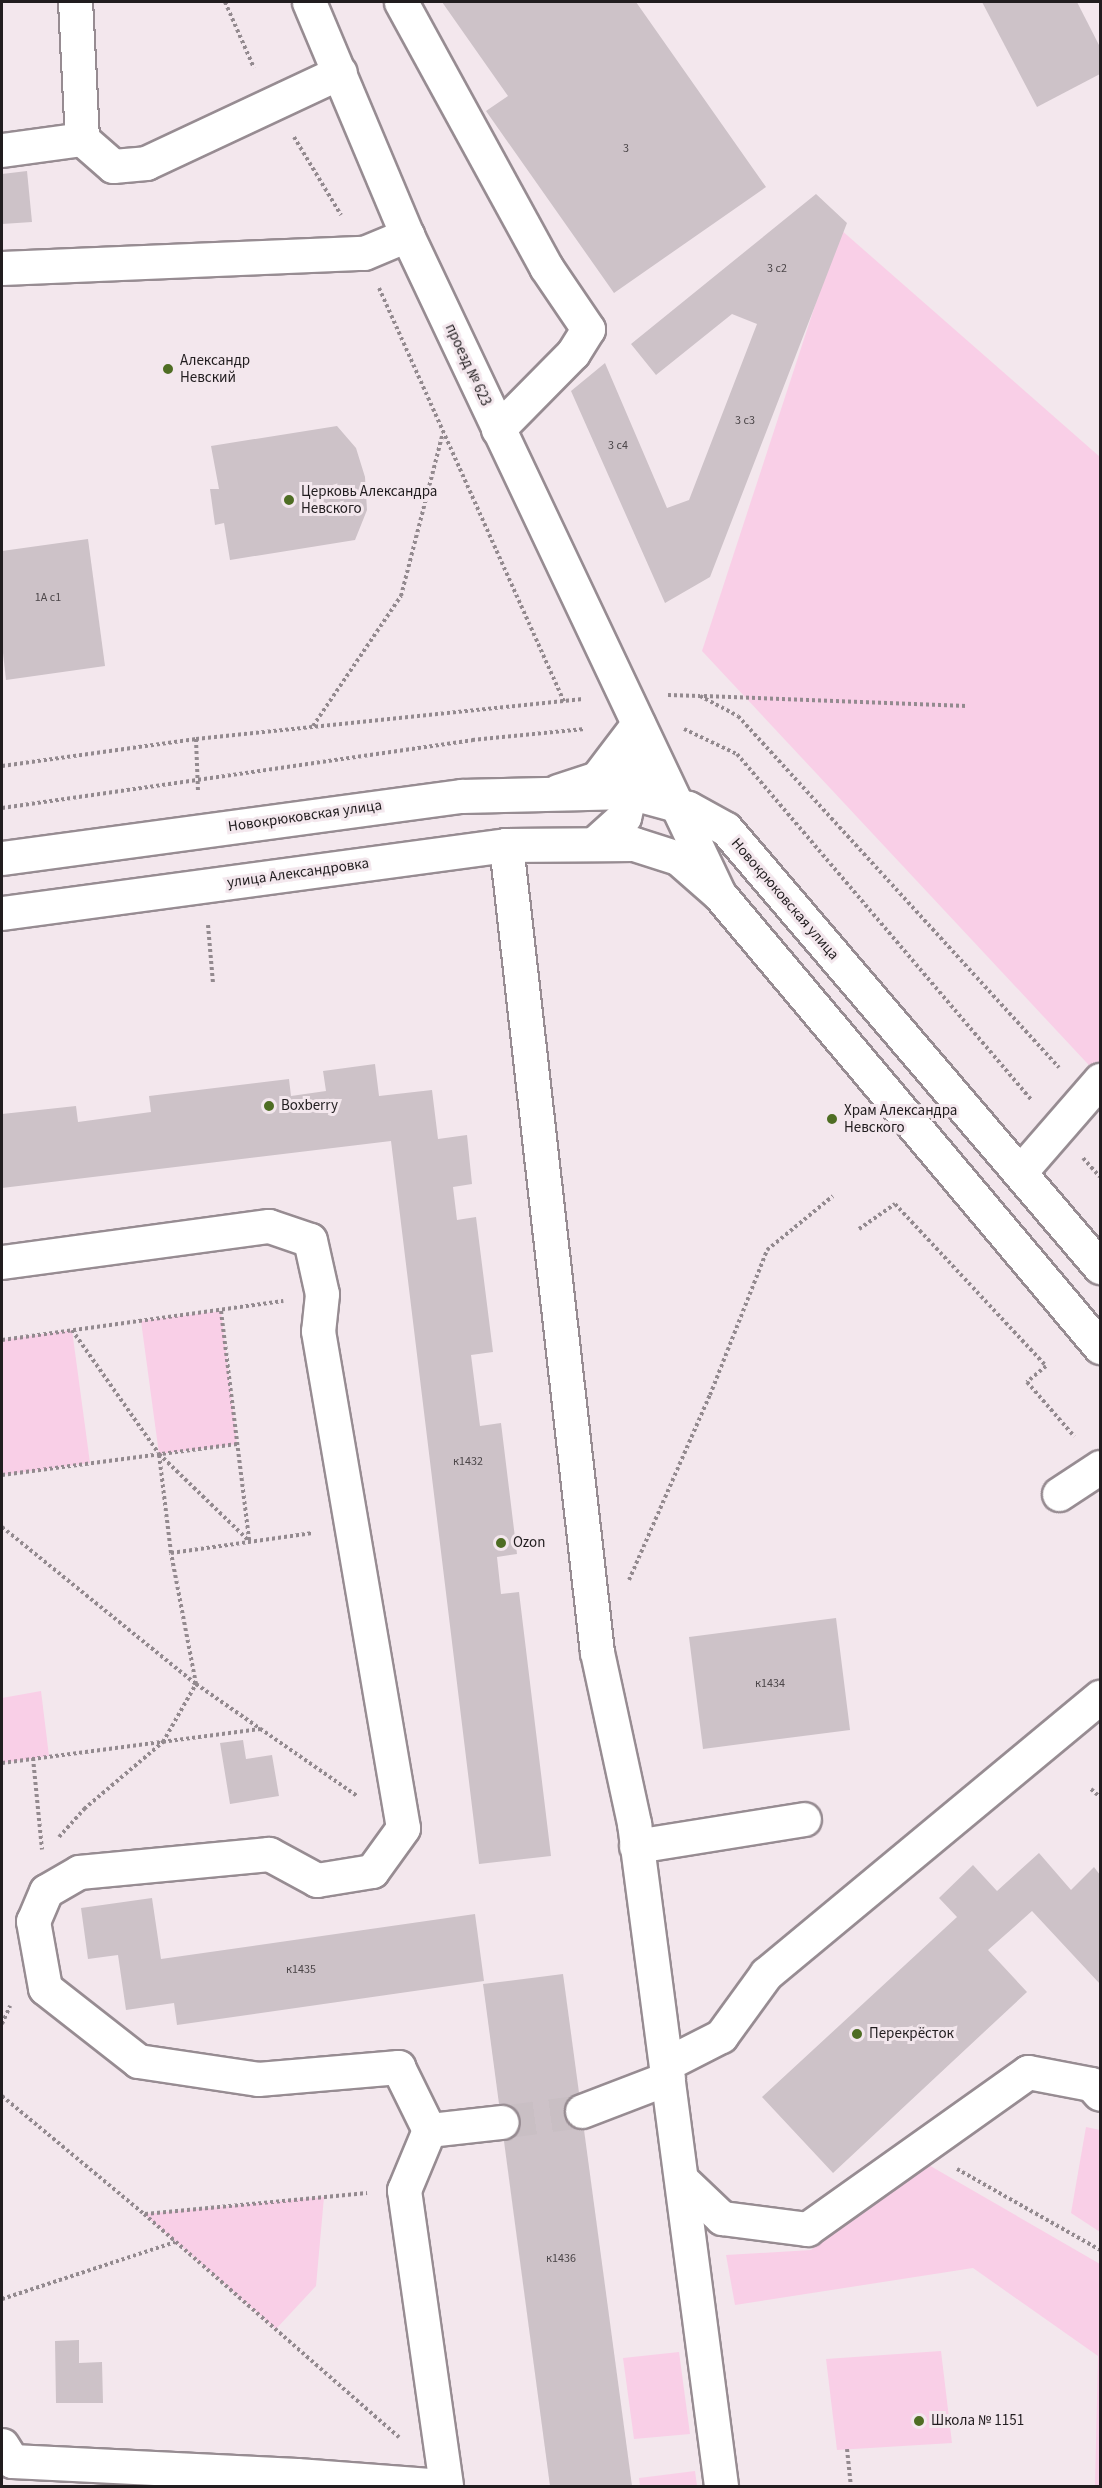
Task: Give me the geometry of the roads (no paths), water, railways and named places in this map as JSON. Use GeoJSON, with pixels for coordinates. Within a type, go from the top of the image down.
{"type":"FeatureCollection","features":[{"type":"Feature","properties":{"kind":"main road"},"geometry":{"type":"LineString","coordinates":[[75,2],[82,138],[113,166],[146,164],[340,72]]}},
{"type":"Feature","properties":{"kind":"main road","name":"проезд № 623"},"geometry":{"type":"LineString","coordinates":[[309,2],[407,236],[638,724]]}},
{"type":"Feature","properties":{"kind":"main road"},"geometry":{"type":"LineString","coordinates":[[401,2],[546,267],[588,329],[573,353],[498,429]]}},
{"type":"Feature","properties":{"kind":"main road"},"geometry":{"type":"LineString","coordinates":[[2,150],[82,138]]}},
{"type":"Feature","properties":{"kind":"main road"},"geometry":{"type":"LineString","coordinates":[[2,268],[364,253],[407,236]]}},
{"type":"Feature","properties":{"kind":"main road"},"geometry":{"type":"LineString","coordinates":[[557,792],[597,778],[638,724]]}},
{"type":"Feature","properties":{"kind":"main road"},"geometry":{"type":"LineString","coordinates":[[596,842],[624,817],[636,768],[638,724]]}},
{"type":"Feature","properties":{"kind":"main road"},"geometry":{"type":"LineString","coordinates":[[638,724],[719,894]]}},
{"type":"Feature","properties":{"kind":"main road"},"geometry":{"type":"LineString","coordinates":[[638,724],[726,829]]}},
{"type":"Feature","properties":{"kind":"main road","name":"Новокрюковская улица"},"geometry":{"type":"LineString","coordinates":[[2,858],[461,796],[629,792],[676,805],[726,829],[1101,1267]]}},
{"type":"Feature","properties":{"kind":"main road"},"geometry":{"type":"LineString","coordinates":[[596,842],[634,844],[678,858],[719,894],[1101,1347]]}},
{"type":"Feature","properties":{"kind":"main road","name":"улица Александровка"},"geometry":{"type":"LineString","coordinates":[[2,913],[506,845],[596,842]]}},
{"type":"Feature","properties":{"kind":"main road"},"geometry":{"type":"LineString","coordinates":[[506,845],[597,1652],[636,1846],[683,2181],[705,2447],[721,2487]]}},
{"type":"Feature","properties":{"kind":"main road"},"geometry":{"type":"LineString","coordinates":[[1020,1172],[1101,1080]]}},
{"type":"Feature","properties":{"kind":"main road"},"geometry":{"type":"LineString","coordinates":[[2,1262],[269,1226],[310,1240],[322,1294],[318,1331],[403,1828],[372,1871],[317,1880],[268,1854],[79,1872],[46,1891],[33,1921],[45,1989],[138,2061],[258,2079],[398,2067],[429,2130],[404,2190],[444,2484],[12,2462],[2,2445]]}},
{"type":"Feature","properties":{"kind":"main road"},"geometry":{"type":"LineString","coordinates":[[1059,1494],[1101,1467]]}},
{"type":"Feature","properties":{"kind":"main road"},"geometry":{"type":"LineString","coordinates":[[582,2111],[667,2071],[721,2036],[766,1974],[1101,1697]]}},
{"type":"Feature","properties":{"kind":"main road"},"geometry":{"type":"LineString","coordinates":[[636,1846],[804,1819]]}},
{"type":"Feature","properties":{"kind":"main road"},"geometry":{"type":"LineString","coordinates":[[683,2181],[722,2218],[807,2229],[1028,2072],[1091,2084],[1101,2094]]}},
{"type":"Feature","properties":{"kind":"main road"},"geometry":{"type":"LineString","coordinates":[[429,2130],[502,2122]]}},
{"type":"Feature","properties":{"kind":"tunnel"},"geometry":{"type":"LineString","coordinates":[[502,2122],[582,2111]]}},
{"type":"Feature","properties":{"kind":"place","name":"Александр Невский"},"geometry":{"type":"Point","coordinates":[168,369]}},
{"type":"Feature","properties":{"kind":"place","name":"Церковь Александра Невского"},"geometry":{"type":"Point","coordinates":[289,500]}},
{"type":"Feature","properties":{"kind":"place","name":"Boxberry"},"geometry":{"type":"Point","coordinates":[269,1106]}},
{"type":"Feature","properties":{"kind":"place","name":"Храм Александра Невского"},"geometry":{"type":"Point","coordinates":[832,1119]}},
{"type":"Feature","properties":{"kind":"place","name":"Ozon"},"geometry":{"type":"Point","coordinates":[501,1543]}},
{"type":"Feature","properties":{"kind":"place","name":"Перекрёсток"},"geometry":{"type":"Point","coordinates":[857,2034]}},
{"type":"Feature","properties":{"kind":"place","name":"Школа № 1151"},"geometry":{"type":"Point","coordinates":[919,2421]}}]}
